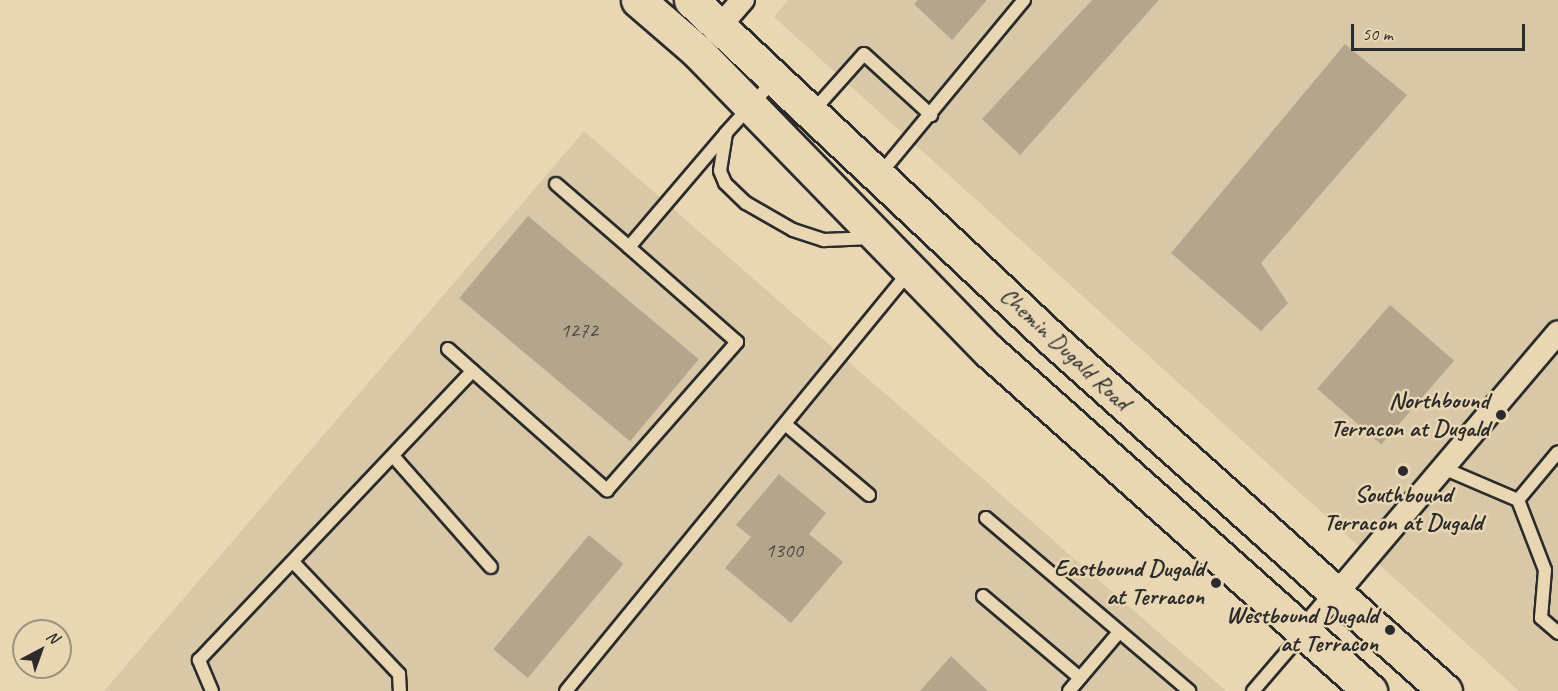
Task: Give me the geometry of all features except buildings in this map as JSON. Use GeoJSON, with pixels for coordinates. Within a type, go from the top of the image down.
{"type":"FeatureCollection","features":[{"type":"Feature","properties":{"kind":"main road"},"geometry":{"type":"LineString","coordinates":[[638,0],[750,106],[875,238],[989,351],[1370,691]]}},
{"type":"Feature","properties":{"kind":"main road","name":"Chemin Dugald Road"},"geometry":{"type":"LineString","coordinates":[[691,0],[777,77],[1051,338],[1335,596],[1445,691]]}},
{"type":"Feature","properties":{"kind":"street"},"geometry":{"type":"LineString","coordinates":[[720,26],[743,0]]}},
{"type":"Feature","properties":{"kind":"street"},"geometry":{"type":"LineString","coordinates":[[1303,633],[1558,332]]}},
{"type":"Feature","properties":{"kind":"lane"},"geometry":{"type":"LineString","coordinates":[[879,175],[1024,0]]}},
{"type":"Feature","properties":{"kind":"lane"},"geometry":{"type":"LineString","coordinates":[[813,111],[864,54],[931,115]]}},
{"type":"Feature","properties":{"kind":"lane"},"geometry":{"type":"LineString","coordinates":[[629,247],[777,77]]}},
{"type":"Feature","properties":{"kind":"lane"},"geometry":{"type":"LineString","coordinates":[[726,133],[720,171],[732,194],[793,230],[824,240],[875,238]]}},
{"type":"Feature","properties":{"kind":"lane"},"geometry":{"type":"LineString","coordinates":[[448,349],[607,490],[737,342],[556,184]]}},
{"type":"Feature","properties":{"kind":"lane"},"geometry":{"type":"LineString","coordinates":[[566,691],[909,272]]}},
{"type":"Feature","properties":{"kind":"lane"},"geometry":{"type":"LineString","coordinates":[[212,691],[199,660],[294,563],[472,371]]}},
{"type":"Feature","properties":{"kind":"lane"},"geometry":{"type":"LineString","coordinates":[[785,424],[869,495]]}},
{"type":"Feature","properties":{"kind":"lane"},"geometry":{"type":"LineString","coordinates":[[1518,500],[1558,452]]}},
{"type":"Feature","properties":{"kind":"lane"},"geometry":{"type":"LineString","coordinates":[[393,456],[491,567]]}},
{"type":"Feature","properties":{"kind":"lane"},"geometry":{"type":"LineString","coordinates":[[1443,468],[1518,500],[1545,570],[1541,618],[1558,633]]}},
{"type":"Feature","properties":{"kind":"lane"},"geometry":{"type":"LineString","coordinates":[[986,518],[1189,691]]}},
{"type":"Feature","properties":{"kind":"lane"},"geometry":{"type":"LineString","coordinates":[[294,563],[399,674],[400,691]]}},
{"type":"Feature","properties":{"kind":"lane"},"geometry":{"type":"LineString","coordinates":[[983,596],[1080,678]]}},
{"type":"Feature","properties":{"kind":"lane"},"geometry":{"type":"LineString","coordinates":[[1069,691],[1119,632]]}},
{"type":"Feature","properties":{"kind":"lane"},"geometry":{"type":"LineString","coordinates":[[1253,691],[1303,633]]}},
{"type":"Feature","properties":{"kind":"shaded area"},"geometry":{"type":"Polygon","coordinates":[[[788,0],[1558,0],[1558,691],[1519,691],[774,17],[788,0]]]}},
{"type":"Feature","properties":{"kind":"shaded area"},"geometry":{"type":"Polygon","coordinates":[[[584,131],[1226,691],[104,691],[584,131]]]}},
{"type":"Feature","properties":{"kind":"place","name":"Northbound Terracon at Dugald"},"geometry":{"type":"Point","coordinates":[1501,415]}},
{"type":"Feature","properties":{"kind":"place","name":"Southbound Terracon at Dugald"},"geometry":{"type":"Point","coordinates":[1403,471]}},
{"type":"Feature","properties":{"kind":"place","name":"Eastbound Dugald at Terracon"},"geometry":{"type":"Point","coordinates":[1216,583]}},
{"type":"Feature","properties":{"kind":"place","name":"Westbound Dugald at Terracon"},"geometry":{"type":"Point","coordinates":[1390,630]}}]}
